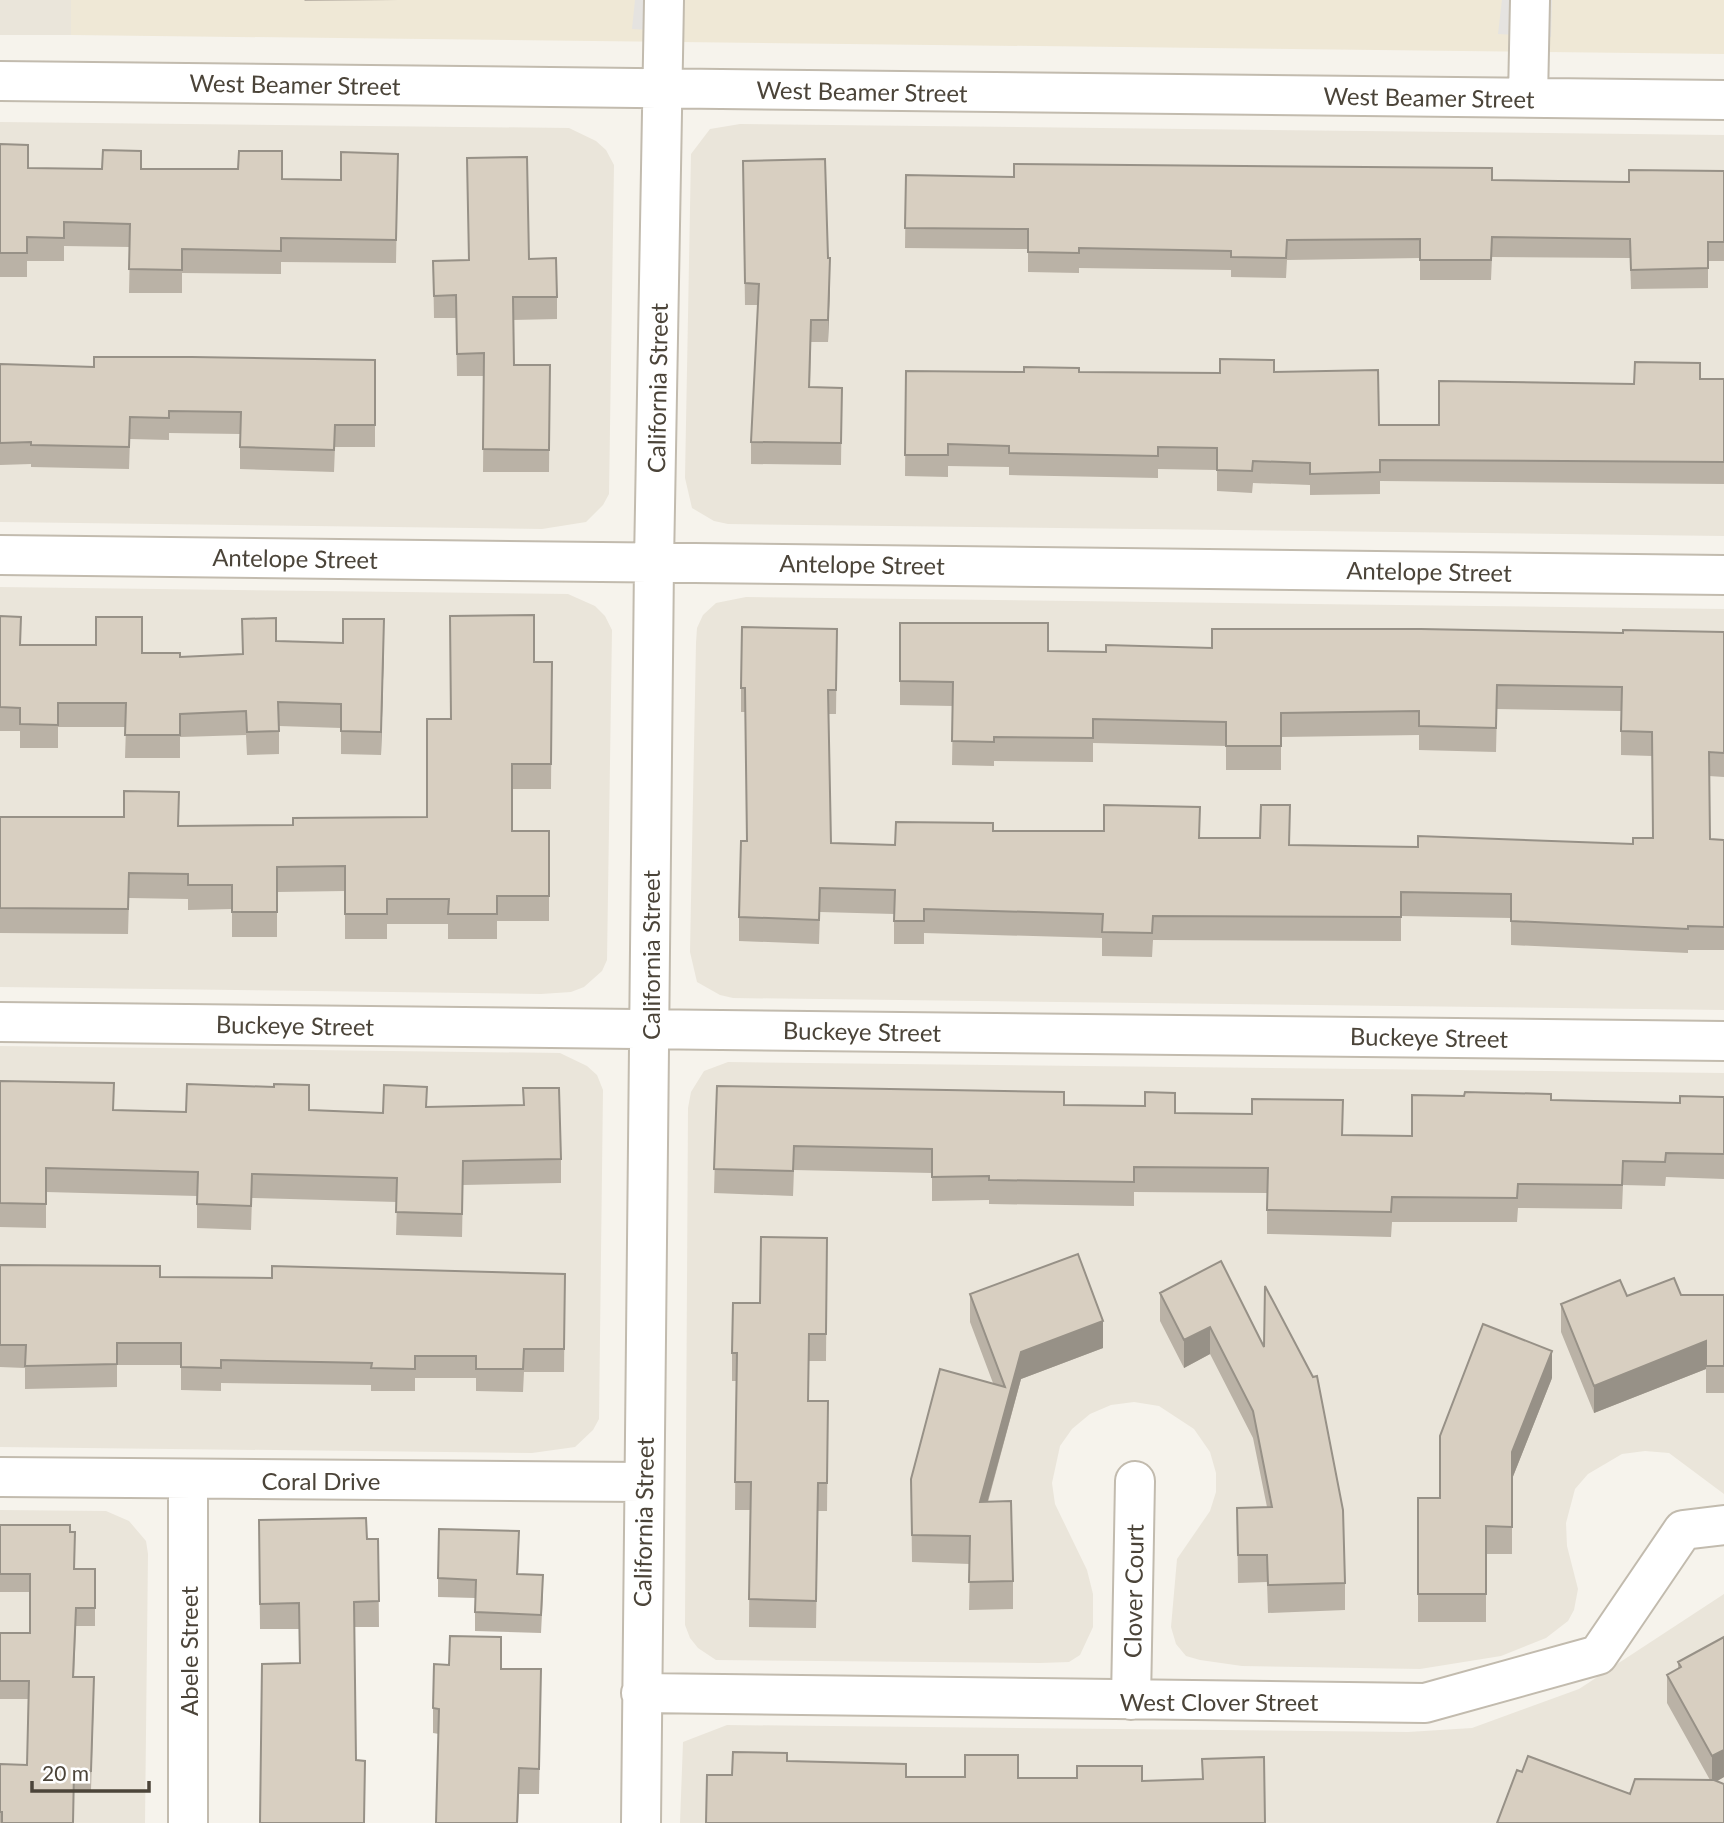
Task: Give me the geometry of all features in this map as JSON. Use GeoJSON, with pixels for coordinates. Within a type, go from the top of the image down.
{"type":"FeatureCollection","features":[{"type":"Feature","properties":{"kind":"street","name":"California Street"},"geometry":{"type":"LineString","coordinates":[[641,1823],[654,563],[664,0]]}},
{"type":"Feature","properties":{"kind":"street"},"geometry":{"type":"LineString","coordinates":[[1528,98],[1530,0]]}},
{"type":"Feature","properties":{"kind":"street","name":"West Beamer Street"},"geometry":{"type":"LineString","coordinates":[[0,81],[1724,100]]}},
{"type":"Feature","properties":{"kind":"street","name":"Antelope Street"},"geometry":{"type":"LineString","coordinates":[[0,555],[1724,575]]}},
{"type":"Feature","properties":{"kind":"street","name":"Buckeye Street"},"geometry":{"type":"LineString","coordinates":[[0,1022],[1724,1041]]}},
{"type":"Feature","properties":{"kind":"street","name":"Coral Drive"},"geometry":{"type":"LineString","coordinates":[[0,1477],[643,1482]]}},
{"type":"Feature","properties":{"kind":"street","name":"Abele Street"},"geometry":{"type":"LineString","coordinates":[[188,1479],[188,1823]]}},
{"type":"Feature","properties":{"kind":"street","name":"Clover Court"},"geometry":{"type":"LineString","coordinates":[[1131,1700],[1135,1481]]}},
{"type":"Feature","properties":{"kind":"street","name":"West Clover Street"},"geometry":{"type":"LineString","coordinates":[[641,1693],[1425,1703],[1598,1655],[1683,1530],[1724,1525]]}},
{"type":"Feature","properties":{"kind":"shaded area"},"geometry":{"type":"Polygon","coordinates":[[[0,0],[71,0],[71,35],[0,35],[0,0]]]}},
{"type":"Feature","properties":{"kind":"shaded area"},"geometry":{"type":"Polygon","coordinates":[[[71,0],[1724,0],[1724,54],[71,35],[71,0]]]}},
{"type":"Feature","properties":{"kind":"shaded area"},"geometry":{"type":"Polygon","coordinates":[[[635,0],[683,0],[682,32],[632,29],[635,0]]]}},
{"type":"Feature","properties":{"kind":"shaded area"},"geometry":{"type":"Polygon","coordinates":[[[1502,0],[1552,0],[1551,37],[1498,34],[1502,0]]]}},
{"type":"Feature","properties":{"kind":"shaded area"},"geometry":{"type":"Polygon","coordinates":[[[0,122],[569,128],[596,141],[606,150],[614,165],[609,494],[603,505],[586,522],[542,529],[0,522],[0,122]]]}},
{"type":"Feature","properties":{"kind":"shaded area"},"geometry":{"type":"Polygon","coordinates":[[[740,124],[1724,135],[1724,536],[728,524],[714,521],[692,508],[685,478],[691,154],[710,129],[740,124]]]}},
{"type":"Feature","properties":{"kind":"shaded area"},"geometry":{"type":"Polygon","coordinates":[[[0,587],[568,594],[595,606],[605,616],[612,630],[607,960],[602,971],[584,987],[571,992],[541,994],[0,987],[0,587]]]}},
{"type":"Feature","properties":{"kind":"shaded area"},"geometry":{"type":"Polygon","coordinates":[[[746,597],[1724,609],[1724,1010],[733,998],[720,995],[697,982],[690,952],[696,643],[697,628],[703,615],[716,603],[746,597]]]}},
{"type":"Feature","properties":{"kind":"shaded area"},"geometry":{"type":"Polygon","coordinates":[[[0,1046],[560,1053],[587,1066],[597,1075],[603,1090],[599,1419],[593,1430],[575,1447],[532,1453],[0,1447],[0,1046]]]}},
{"type":"Feature","properties":{"kind":"shaded area"},"geometry":{"type":"Polygon","coordinates":[[[728,1062],[1724,1073],[1724,1494],[1669,1453],[1645,1451],[1622,1454],[1588,1474],[1575,1489],[1566,1523],[1567,1546],[1578,1589],[1574,1610],[1568,1621],[1546,1638],[1501,1656],[1420,1669],[1242,1666],[1200,1660],[1186,1656],[1176,1644],[1171,1627],[1177,1559],[1210,1511],[1216,1492],[1216,1473],[1210,1452],[1194,1429],[1159,1406],[1134,1402],[1111,1405],[1090,1414],[1072,1429],[1060,1446],[1052,1483],[1055,1504],[1087,1570],[1093,1594],[1093,1627],[1080,1655],[1069,1662],[1040,1663],[716,1660],[698,1648],[685,1625],[688,1108],[691,1092],[704,1071],[728,1062]]]}},
{"type":"Feature","properties":{"kind":"shaded area"},"geometry":{"type":"Polygon","coordinates":[[[0,1510],[106,1511],[129,1521],[146,1541],[145,1823],[0,1823],[0,1510]]]}},
{"type":"Feature","properties":{"kind":"shaded area"},"geometry":{"type":"Polygon","coordinates":[[[1724,1594],[1724,1823],[680,1823],[683,1742],[727,1725],[1408,1732],[1472,1728],[1579,1689],[1724,1594]]]}},
{"type":"Feature","properties":{"kind":"building"},"geometry":{"type":"Polygon","coordinates":[[[0,144],[28,145],[28,168],[102,169],[103,150],[141,151],[141,169],[238,169],[239,151],[282,151],[282,179],[341,180],[341,152],[398,154],[396,240],[281,238],[281,251],[182,249],[182,270],[129,269],[130,224],[64,222],[64,238],[27,237],[27,253],[0,253],[0,144]]]}},
{"type":"Feature","properties":{"kind":"building"},"geometry":{"type":"Polygon","coordinates":[[[527,157],[529,259],[556,258],[557,297],[513,297],[514,365],[550,365],[549,450],[483,449],[484,353],[457,354],[456,295],[434,296],[433,261],[469,260],[467,158],[527,157]]]}},
{"type":"Feature","properties":{"kind":"building"},"geometry":{"type":"Polygon","coordinates":[[[825,159],[830,258],[828,320],[811,320],[809,387],[842,388],[841,443],[751,442],[759,284],[745,283],[743,161],[825,159]]]}},
{"type":"Feature","properties":{"kind":"building"},"geometry":{"type":"Polygon","coordinates":[[[1014,164],[1492,168],[1492,180],[1629,182],[1629,170],[1724,171],[1724,242],[1708,242],[1708,268],[1631,270],[1630,239],[1492,237],[1491,260],[1420,260],[1420,239],[1287,240],[1286,258],[1231,257],[1231,251],[1079,248],[1079,253],[1028,252],[1028,229],[905,228],[906,175],[1014,177],[1014,164]]]}},
{"type":"Feature","properties":{"kind":"building"},"geometry":{"type":"Polygon","coordinates":[[[94,357],[375,360],[375,425],[335,425],[334,450],[240,447],[241,412],[169,411],[169,418],[130,417],[129,447],[0,443],[0,364],[94,367],[94,357]]]}},
{"type":"Feature","properties":{"kind":"building"},"geometry":{"type":"Polygon","coordinates":[[[1220,359],[1274,360],[1274,372],[1378,370],[1379,425],[1439,425],[1439,381],[1634,384],[1635,362],[1700,363],[1700,379],[1724,379],[1724,462],[1380,460],[1380,472],[1310,474],[1310,463],[1253,461],[1252,471],[1217,470],[1217,448],[1158,447],[1158,456],[1009,453],[1009,446],[948,444],[948,455],[905,455],[906,371],[1024,372],[1024,367],[1079,368],[1079,372],[1220,373],[1220,359]]]}},
{"type":"Feature","properties":{"kind":"building"},"geometry":{"type":"Polygon","coordinates":[[[534,615],[534,662],[552,662],[551,764],[512,764],[512,831],[549,831],[549,896],[497,896],[497,914],[448,914],[449,899],[387,899],[387,914],[345,914],[345,866],[277,867],[277,912],[232,912],[232,885],[188,885],[188,874],[129,873],[128,909],[0,908],[0,817],[124,817],[124,791],[179,792],[178,826],[293,825],[293,818],[427,817],[427,719],[451,719],[450,616],[534,615]]]}},
{"type":"Feature","properties":{"kind":"building"},"geometry":{"type":"Polygon","coordinates":[[[0,616],[21,617],[20,645],[96,645],[96,617],[142,617],[142,653],[180,653],[180,657],[243,654],[242,619],[276,618],[276,641],[343,643],[343,619],[384,619],[381,732],[341,731],[341,704],[278,702],[279,731],[247,732],[246,711],[180,714],[180,735],[125,735],[126,703],[58,703],[58,725],[20,724],[20,708],[0,707],[0,616]]]}},
{"type":"Feature","properties":{"kind":"building"},"geometry":{"type":"Polygon","coordinates":[[[900,623],[1048,623],[1048,651],[1106,652],[1106,645],[1212,648],[1212,629],[1724,632],[1724,753],[1709,752],[1710,839],[1724,840],[1724,927],[1688,926],[1688,929],[1511,921],[1511,894],[1401,892],[1401,917],[1153,916],[1152,933],[1102,932],[1103,914],[924,909],[924,921],[894,921],[895,890],[820,888],[819,920],[739,917],[741,841],[747,841],[745,688],[741,688],[742,627],[837,629],[836,690],[828,690],[831,843],[895,845],[896,822],[993,823],[993,831],[1104,831],[1104,805],[1200,807],[1199,838],[1260,838],[1261,805],[1290,805],[1289,845],[1418,847],[1418,836],[1633,844],[1633,838],[1653,838],[1652,732],[1621,731],[1622,687],[1497,685],[1496,728],[1419,726],[1419,711],[1281,713],[1281,746],[1226,746],[1226,722],[1093,719],[1093,738],[994,737],[994,742],[952,741],[953,682],[900,681],[900,623]]]}},
{"type":"Feature","properties":{"kind":"building"},"geometry":{"type":"Polygon","coordinates":[[[0,1081],[114,1083],[113,1110],[186,1112],[187,1084],[274,1087],[274,1084],[309,1085],[309,1110],[383,1113],[384,1085],[427,1087],[426,1107],[524,1105],[523,1088],[559,1088],[561,1159],[463,1161],[462,1214],[396,1212],[397,1178],[252,1174],[251,1206],[197,1204],[198,1172],[46,1168],[46,1204],[0,1203],[0,1081]]]}},
{"type":"Feature","properties":{"kind":"building"},"geometry":{"type":"Polygon","coordinates":[[[717,1086],[1064,1092],[1064,1105],[1145,1106],[1145,1092],[1175,1093],[1175,1113],[1252,1114],[1252,1099],[1343,1100],[1342,1135],[1412,1136],[1412,1095],[1464,1096],[1465,1092],[1551,1094],[1551,1100],[1680,1103],[1680,1096],[1724,1097],[1724,1154],[1666,1153],[1665,1162],[1623,1161],[1622,1185],[1518,1184],[1517,1198],[1392,1197],[1391,1212],[1267,1210],[1268,1168],[1134,1167],[1134,1182],[989,1180],[989,1176],[932,1177],[932,1149],[794,1146],[793,1171],[714,1169],[717,1086]]]}},
{"type":"Feature","properties":{"kind":"building"},"geometry":{"type":"Polygon","coordinates":[[[761,1237],[827,1238],[826,1334],[809,1334],[808,1401],[828,1401],[827,1483],[818,1483],[816,1601],[749,1599],[751,1482],[735,1482],[737,1353],[732,1353],[733,1303],[760,1303],[761,1237]]]}},
{"type":"Feature","properties":{"kind":"building"},"geometry":{"type":"Polygon","coordinates":[[[1078,1254],[1103,1321],[1021,1352],[980,1502],[1011,1501],[1013,1581],[969,1582],[970,1536],[912,1535],[911,1479],[940,1369],[1005,1387],[970,1294],[1078,1254]]]}},
{"type":"Feature","properties":{"kind":"building"},"geometry":{"type":"Polygon","coordinates":[[[1221,1261],[1264,1347],[1265,1286],[1313,1377],[1317,1376],[1343,1510],[1345,1583],[1268,1585],[1267,1555],[1238,1555],[1237,1508],[1272,1507],[1253,1411],[1210,1327],[1184,1340],[1160,1293],[1221,1261]]]}},
{"type":"Feature","properties":{"kind":"building"},"geometry":{"type":"Polygon","coordinates":[[[0,1265],[160,1266],[160,1277],[272,1278],[272,1266],[565,1274],[564,1349],[524,1349],[523,1369],[476,1369],[476,1356],[415,1356],[415,1369],[371,1368],[372,1363],[221,1360],[221,1368],[181,1367],[181,1343],[117,1343],[117,1364],[25,1366],[26,1345],[0,1345],[0,1265]]]}},
{"type":"Feature","properties":{"kind":"building"},"geometry":{"type":"Polygon","coordinates":[[[1674,1278],[1681,1295],[1724,1295],[1724,1366],[1706,1366],[1706,1341],[1594,1386],[1561,1304],[1620,1280],[1627,1296],[1674,1278]]]}},
{"type":"Feature","properties":{"kind":"building"},"geometry":{"type":"Polygon","coordinates":[[[1483,1324],[1552,1351],[1512,1452],[1512,1527],[1486,1526],[1486,1594],[1418,1594],[1418,1498],[1440,1498],[1440,1436],[1483,1324]]]}},
{"type":"Feature","properties":{"kind":"building"},"geometry":{"type":"Polygon","coordinates":[[[366,1518],[367,1539],[378,1539],[379,1601],[354,1602],[356,1760],[365,1761],[364,1823],[260,1823],[262,1664],[300,1663],[299,1603],[260,1604],[259,1520],[366,1518]]]}},
{"type":"Feature","properties":{"kind":"building"},"geometry":{"type":"Polygon","coordinates":[[[0,1525],[70,1525],[70,1532],[75,1532],[74,1569],[95,1569],[95,1608],[76,1608],[73,1677],[94,1677],[91,1771],[74,1771],[73,1823],[2,1823],[0,1764],[27,1765],[29,1681],[0,1681],[0,1633],[30,1633],[30,1574],[0,1574],[0,1525]]]}},
{"type":"Feature","properties":{"kind":"building"},"geometry":{"type":"Polygon","coordinates":[[[439,1529],[519,1531],[517,1574],[543,1575],[541,1615],[475,1612],[476,1580],[438,1578],[439,1529]]]}},
{"type":"Feature","properties":{"kind":"building"},"geometry":{"type":"Polygon","coordinates":[[[450,1636],[501,1637],[501,1669],[541,1669],[539,1769],[519,1768],[517,1823],[436,1823],[439,1709],[433,1708],[434,1664],[449,1665],[450,1636]]]}},
{"type":"Feature","properties":{"kind":"building"},"geometry":{"type":"Polygon","coordinates":[[[1724,1637],[1724,1750],[1712,1756],[1667,1675],[1681,1667],[1678,1662],[1724,1637]]]}},
{"type":"Feature","properties":{"kind":"building"},"geometry":{"type":"Polygon","coordinates":[[[733,1752],[787,1753],[787,1761],[906,1764],[906,1777],[965,1777],[965,1755],[1018,1755],[1018,1778],[1077,1778],[1077,1766],[1142,1766],[1142,1781],[1203,1779],[1202,1759],[1264,1757],[1265,1823],[706,1823],[707,1775],[732,1775],[733,1752]]]}},
{"type":"Feature","properties":{"kind":"building"},"geometry":{"type":"Polygon","coordinates":[[[1528,1756],[1630,1794],[1635,1779],[1714,1780],[1724,1784],[1724,1823],[1497,1823],[1517,1770],[1522,1772],[1528,1756]]]}}]}
